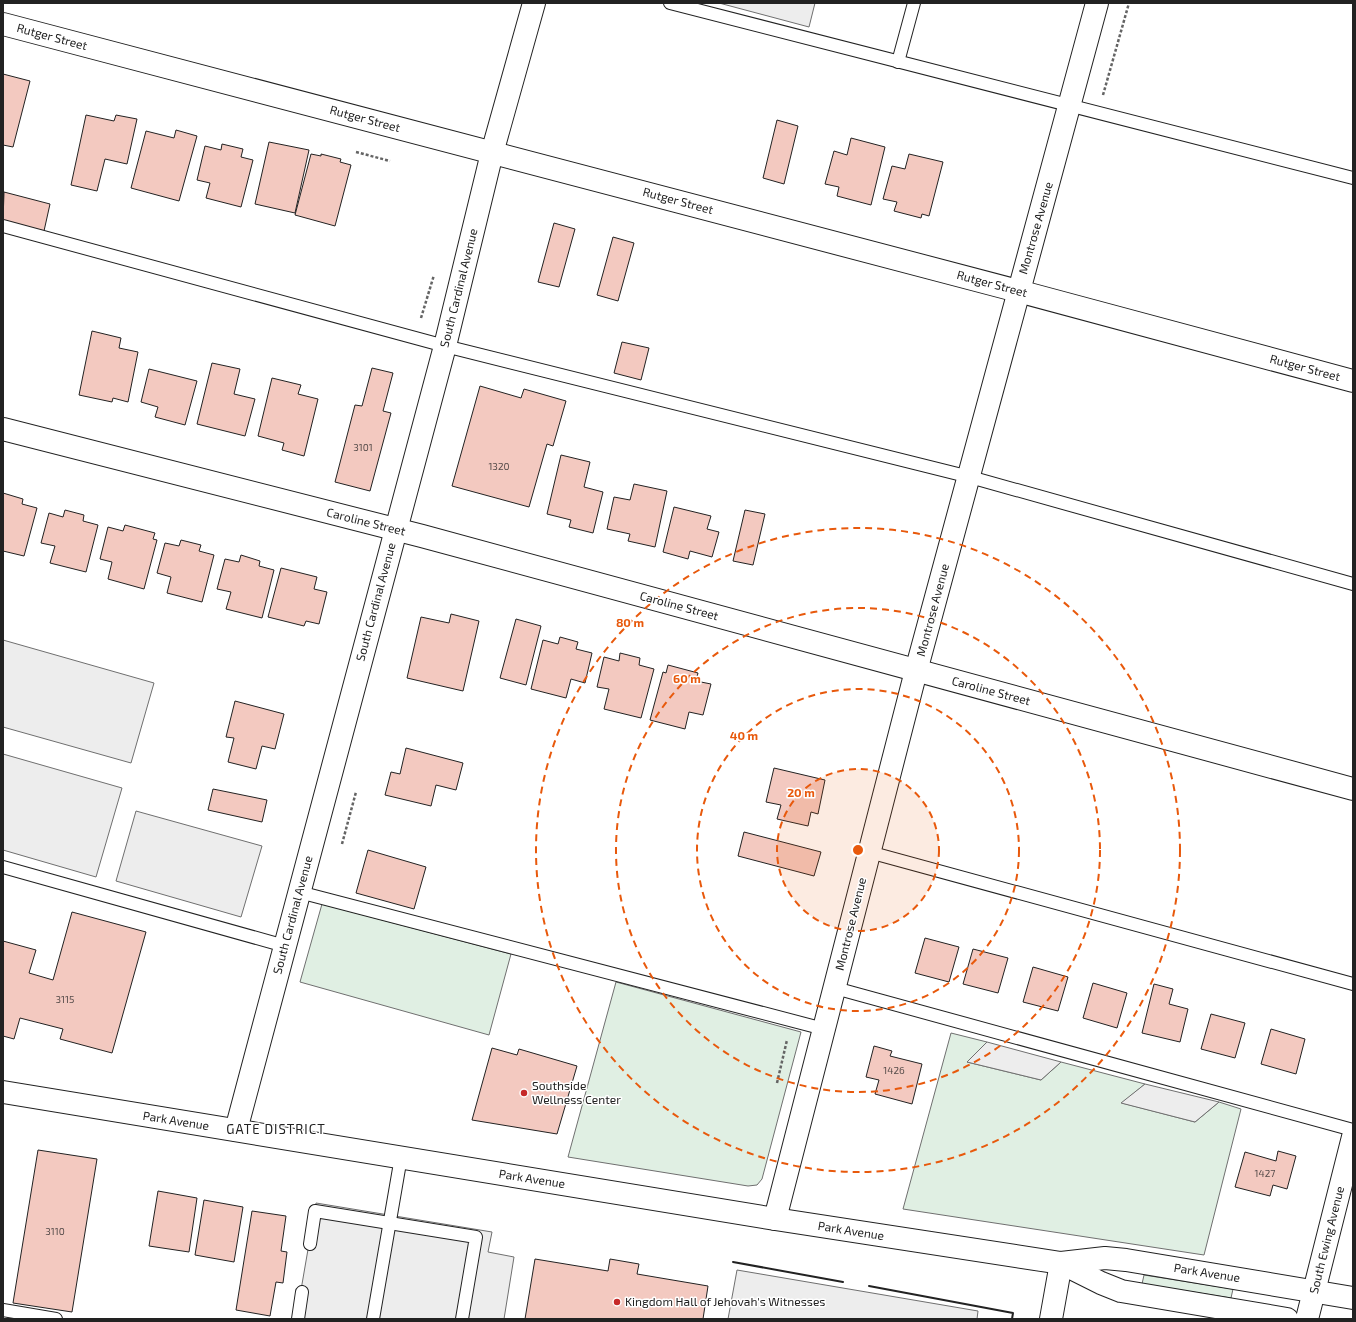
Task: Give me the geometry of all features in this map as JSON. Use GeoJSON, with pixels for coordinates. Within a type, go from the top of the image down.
{"type":"FeatureCollection","features":[{"type":"Feature","properties":{"kind":"street","name":"South Cardinal Avenue"},"geometry":{"type":"LineString","coordinates":[[236,1130],[445,346],[492,153],[534,3]]}},
{"type":"Feature","properties":{"kind":"street","name":"Montrose Avenue"},"geometry":{"type":"LineString","coordinates":[[775,1219],[916,671],[970,477],[1018,290],[1097,3]]}},
{"type":"Feature","properties":{"kind":"street","name":"Rutger Street"},"geometry":{"type":"LineString","coordinates":[[3,24],[1018,290],[1353,381]]}},
{"type":"Feature","properties":{"kind":"street","name":"Caroline Street"},"geometry":{"type":"LineString","coordinates":[[3,429],[395,529],[1353,789]]}},
{"type":"Feature","properties":{"kind":"street","name":"Park Avenue"},"geometry":{"type":"LineString","coordinates":[[3,1092],[775,1219],[1061,1263],[1105,1258],[1126,1260],[1353,1298]]}},
{"type":"Feature","properties":{"kind":"street","name":"South Ewing Avenue"},"geometry":{"type":"LineString","coordinates":[[1307,1319],[1353,1138]]}},
{"type":"Feature","properties":{"kind":"street","name":"Park Avenue"},"geometry":{"type":"LineString","coordinates":[[1061,1263],[1101,1284],[1121,1291],[1287,1319]]}},
{"type":"Feature","properties":{"kind":"street"},"geometry":{"type":"LineString","coordinates":[[1052,1319],[1061,1263]]}},
{"type":"Feature","properties":{"kind":"lane"},"geometry":{"type":"LineString","coordinates":[[670,3],[1353,178]]}},
{"type":"Feature","properties":{"kind":"lane"},"geometry":{"type":"LineString","coordinates":[[898,62],[914,3]]}},
{"type":"Feature","properties":{"kind":"lane"},"geometry":{"type":"LineString","coordinates":[[3,226],[445,346],[970,477],[1353,584]]}},
{"type":"Feature","properties":{"kind":"lane"},"geometry":{"type":"LineString","coordinates":[[869,852],[1353,984]]}},
{"type":"Feature","properties":{"kind":"lane"},"geometry":{"type":"LineString","coordinates":[[3,867],[285,946]]}},
{"type":"Feature","properties":{"kind":"lane"},"geometry":{"type":"LineString","coordinates":[[299,892],[824,1029]]}},
{"type":"Feature","properties":{"kind":"lane"},"geometry":{"type":"LineString","coordinates":[[835,988],[1353,1130]]}},
{"type":"Feature","properties":{"kind":"lane"},"geometry":{"type":"LineString","coordinates":[[373,1319],[401,1157]]}},
{"type":"Feature","properties":{"kind":"lane"},"geometry":{"type":"LineString","coordinates":[[310,1244],[315,1211],[476,1237],[462,1319]]}},
{"type":"Feature","properties":{"kind":"lane"},"geometry":{"type":"LineString","coordinates":[[298,1319],[302,1292]]}},
{"type":"Feature","properties":{"kind":"lane"},"geometry":{"type":"LineString","coordinates":[[3,1310],[56,1319]]}},
{"type":"Feature","properties":{"kind":"path"},"geometry":{"type":"LineString","coordinates":[[1102,101],[1129,3]]}},
{"type":"Feature","properties":{"kind":"path"},"geometry":{"type":"LineString","coordinates":[[356,152],[390,161]]}},
{"type":"Feature","properties":{"kind":"path"},"geometry":{"type":"LineString","coordinates":[[342,844],[356,792]]}},
{"type":"Feature","properties":{"kind":"path"},"geometry":{"type":"LineString","coordinates":[[777,1083],[787,1039]]}},
{"type":"Feature","properties":{"kind":"green space"},"geometry":{"type":"Polygon","coordinates":[[[322,904],[511,954],[489,1035],[300,982],[322,904]]]}},
{"type":"Feature","properties":{"kind":"green space"},"geometry":{"type":"Polygon","coordinates":[[[616,982],[801,1032],[762,1179],[757,1185],[748,1186],[568,1157],[616,982]]]}},
{"type":"Feature","properties":{"kind":"green space"},"geometry":{"type":"Polygon","coordinates":[[[951,1033],[987,1042],[967,1062],[1041,1080],[1061,1062],[1145,1084],[1122,1103],[1195,1122],[1219,1102],[1241,1109],[1204,1255],[903,1209],[951,1033]]]}},
{"type":"Feature","properties":{"kind":"green space"},"geometry":{"type":"Polygon","coordinates":[[[1144,1275],[1233,1289],[1231,1298],[1142,1284],[1144,1275]]]}},
{"type":"Feature","properties":{"kind":"shaded area"},"geometry":{"type":"Polygon","coordinates":[[[719,3],[815,3],[809,27],[719,3]]]}},
{"type":"Feature","properties":{"kind":"shaded area"},"geometry":{"type":"Polygon","coordinates":[[[3,640],[154,683],[131,763],[3,727],[3,640]]]}},
{"type":"Feature","properties":{"kind":"shaded area"},"geometry":{"type":"Polygon","coordinates":[[[3,754],[122,788],[96,877],[3,850],[3,754]]]}},
{"type":"Feature","properties":{"kind":"shaded area"},"geometry":{"type":"Polygon","coordinates":[[[136,811],[262,846],[241,917],[116,881],[136,811]]]}},
{"type":"Feature","properties":{"kind":"shaded area"},"geometry":{"type":"Polygon","coordinates":[[[987,1042],[1061,1062],[1041,1080],[967,1062],[987,1042]]]}},
{"type":"Feature","properties":{"kind":"shaded area"},"geometry":{"type":"Polygon","coordinates":[[[1145,1084],[1219,1102],[1195,1122],[1121,1103],[1145,1084]]]}},
{"type":"Feature","properties":{"kind":"shaded area"},"geometry":{"type":"Polygon","coordinates":[[[316,1203],[492,1232],[488,1252],[514,1257],[504,1319],[296,1319],[316,1203]]]}},
{"type":"Feature","properties":{"kind":"shaded area"},"geometry":{"type":"Polygon","coordinates":[[[737,1270],[978,1311],[977,1319],[728,1319],[737,1270]]]}},
{"type":"Feature","properties":{"kind":"building"},"geometry":{"type":"Polygon","coordinates":[[[3,74],[30,81],[13,147],[3,145],[3,74]]]}},
{"type":"Feature","properties":{"kind":"building"},"geometry":{"type":"Polygon","coordinates":[[[86,115],[114,121],[116,115],[137,119],[127,164],[105,159],[97,191],[71,185],[86,115]]]}},
{"type":"Feature","properties":{"kind":"building"},"geometry":{"type":"Polygon","coordinates":[[[777,120],[798,126],[784,184],[763,178],[777,120]]]}},
{"type":"Feature","properties":{"kind":"building"},"geometry":{"type":"Polygon","coordinates":[[[176,130],[197,136],[179,201],[131,188],[146,131],[174,138],[176,130]]]}},
{"type":"Feature","properties":{"kind":"building"},"geometry":{"type":"Polygon","coordinates":[[[851,138],[885,147],[871,205],[837,196],[839,187],[825,184],[834,151],[847,155],[851,138]]]}},
{"type":"Feature","properties":{"kind":"building"},"geometry":{"type":"Polygon","coordinates":[[[269,142],[309,150],[295,213],[255,204],[269,142]]]}},
{"type":"Feature","properties":{"kind":"building"},"geometry":{"type":"Polygon","coordinates":[[[222,144],[243,149],[241,157],[253,160],[241,207],[206,198],[210,183],[197,180],[205,146],[221,150],[222,144]]]}},
{"type":"Feature","properties":{"kind":"building"},"geometry":{"type":"Polygon","coordinates":[[[311,154],[321,156],[321,154],[341,159],[340,162],[351,165],[335,226],[295,215],[311,154]]]}},
{"type":"Feature","properties":{"kind":"building"},"geometry":{"type":"Polygon","coordinates":[[[909,154],[943,162],[929,216],[922,214],[921,218],[894,211],[897,202],[883,199],[892,166],[905,169],[909,154]]]}},
{"type":"Feature","properties":{"kind":"building"},"geometry":{"type":"Polygon","coordinates":[[[4,192],[50,204],[44,231],[3,221],[4,192]]]}},
{"type":"Feature","properties":{"kind":"building"},"geometry":{"type":"Polygon","coordinates":[[[554,223],[575,229],[559,287],[538,282],[554,223]]]}},
{"type":"Feature","properties":{"kind":"building"},"geometry":{"type":"Polygon","coordinates":[[[613,237],[634,243],[618,301],[597,295],[613,237]]]}},
{"type":"Feature","properties":{"kind":"building"},"geometry":{"type":"Polygon","coordinates":[[[92,331],[121,338],[119,348],[138,352],[128,402],[113,398],[112,402],[79,395],[92,331]]]}},
{"type":"Feature","properties":{"kind":"building"},"geometry":{"type":"Polygon","coordinates":[[[622,342],[649,348],[641,380],[614,373],[622,342]]]}},
{"type":"Feature","properties":{"kind":"building"},"geometry":{"type":"Polygon","coordinates":[[[212,363],[240,369],[234,394],[255,399],[245,436],[197,424],[212,363]]]}},
{"type":"Feature","properties":{"kind":"building"},"geometry":{"type":"Polygon","coordinates":[[[372,368],[393,373],[383,411],[391,413],[370,491],[335,482],[355,405],[362,406],[372,368]]]}},
{"type":"Feature","properties":{"kind":"building"},"geometry":{"type":"Polygon","coordinates":[[[149,369],[197,381],[185,425],[155,417],[158,407],[141,402],[149,369]]]}},
{"type":"Feature","properties":{"kind":"building"},"geometry":{"type":"Polygon","coordinates":[[[272,378],[301,385],[298,394],[318,399],[304,456],[282,450],[284,443],[258,436],[272,378]]]}},
{"type":"Feature","properties":{"kind":"building"},"geometry":{"type":"Polygon","coordinates":[[[480,386],[521,398],[524,389],[566,401],[553,446],[547,444],[529,507],[452,486],[480,386]]]}},
{"type":"Feature","properties":{"kind":"building"},"geometry":{"type":"Polygon","coordinates":[[[561,455],[590,462],[584,487],[603,492],[593,533],[569,527],[571,520],[547,514],[561,455]]]}},
{"type":"Feature","properties":{"kind":"building"},"geometry":{"type":"Polygon","coordinates":[[[634,484],[667,491],[655,547],[628,541],[630,534],[607,529],[614,497],[630,500],[634,484]]]}},
{"type":"Feature","properties":{"kind":"building"},"geometry":{"type":"Polygon","coordinates":[[[3,493],[23,499],[22,504],[37,508],[24,556],[3,551],[3,493]]]}},
{"type":"Feature","properties":{"kind":"building"},"geometry":{"type":"Polygon","coordinates":[[[674,507],[711,516],[707,529],[719,532],[712,557],[690,551],[688,559],[663,552],[674,507]]]}},
{"type":"Feature","properties":{"kind":"building"},"geometry":{"type":"Polygon","coordinates":[[[65,510],[84,515],[83,521],[98,525],[86,572],[50,563],[55,546],[41,543],[49,513],[63,517],[65,510]]]}},
{"type":"Feature","properties":{"kind":"building"},"geometry":{"type":"Polygon","coordinates":[[[745,510],[765,514],[753,565],[733,561],[745,510]]]}},
{"type":"Feature","properties":{"kind":"building"},"geometry":{"type":"Polygon","coordinates":[[[125,525],[155,533],[153,539],[157,540],[144,589],[108,579],[112,562],[100,559],[108,527],[123,531],[125,525]]]}},
{"type":"Feature","properties":{"kind":"building"},"geometry":{"type":"Polygon","coordinates":[[[181,540],[201,545],[199,551],[214,555],[202,602],[167,593],[171,577],[157,573],[165,543],[179,546],[181,540]]]}},
{"type":"Feature","properties":{"kind":"building"},"geometry":{"type":"Polygon","coordinates":[[[241,555],[260,561],[259,566],[274,570],[262,618],[226,609],[231,592],[217,589],[225,559],[239,562],[241,555]]]}},
{"type":"Feature","properties":{"kind":"building"},"geometry":{"type":"Polygon","coordinates":[[[281,568],[317,577],[314,589],[327,592],[319,624],[306,621],[304,626],[268,617],[281,568]]]}},
{"type":"Feature","properties":{"kind":"building"},"geometry":{"type":"Polygon","coordinates":[[[451,614],[479,621],[463,691],[407,678],[421,617],[449,623],[451,614]]]}},
{"type":"Feature","properties":{"kind":"building"},"geometry":{"type":"Polygon","coordinates":[[[516,619],[541,626],[526,685],[500,678],[516,619]]]}},
{"type":"Feature","properties":{"kind":"building"},"geometry":{"type":"Polygon","coordinates":[[[560,637],[578,642],[576,649],[592,653],[585,683],[571,679],[566,698],[531,689],[543,640],[558,644],[560,637]]]}},
{"type":"Feature","properties":{"kind":"building"},"geometry":{"type":"Polygon","coordinates":[[[620,653],[640,658],[639,665],[654,669],[641,718],[604,709],[609,689],[597,687],[604,657],[619,661],[620,653]]]}},
{"type":"Feature","properties":{"kind":"building"},"geometry":{"type":"Polygon","coordinates":[[[668,665],[698,673],[696,681],[711,684],[703,715],[689,712],[685,729],[650,720],[663,672],[666,673],[668,665]]]}},
{"type":"Feature","properties":{"kind":"building"},"geometry":{"type":"Polygon","coordinates":[[[235,701],[284,714],[275,749],[262,746],[256,769],[228,762],[234,738],[226,737],[235,701]]]}},
{"type":"Feature","properties":{"kind":"building"},"geometry":{"type":"Polygon","coordinates":[[[406,748],[463,763],[456,790],[436,785],[431,806],[385,795],[391,772],[400,774],[406,748]]]}},
{"type":"Feature","properties":{"kind":"building"},"geometry":{"type":"Polygon","coordinates":[[[774,768],[825,780],[818,814],[811,812],[808,826],[777,819],[781,805],[766,802],[774,768]]]}},
{"type":"Feature","properties":{"kind":"building"},"geometry":{"type":"Polygon","coordinates":[[[213,789],[267,800],[262,822],[208,810],[213,789]]]}},
{"type":"Feature","properties":{"kind":"building"},"geometry":{"type":"Polygon","coordinates":[[[744,832],[821,852],[814,876],[738,856],[744,832]]]}},
{"type":"Feature","properties":{"kind":"building"},"geometry":{"type":"Polygon","coordinates":[[[368,850],[426,867],[414,909],[356,893],[368,850]]]}},
{"type":"Feature","properties":{"kind":"building"},"geometry":{"type":"Polygon","coordinates":[[[72,912],[146,932],[112,1053],[60,1039],[63,1029],[20,1018],[14,1039],[3,1036],[3,941],[36,950],[29,973],[53,980],[72,912]]]}},
{"type":"Feature","properties":{"kind":"building"},"geometry":{"type":"Polygon","coordinates":[[[925,938],[959,947],[949,982],[915,973],[925,938]]]}},
{"type":"Feature","properties":{"kind":"building"},"geometry":{"type":"Polygon","coordinates":[[[973,949],[1008,958],[998,993],[963,984],[973,949]]]}},
{"type":"Feature","properties":{"kind":"building"},"geometry":{"type":"Polygon","coordinates":[[[1033,967],[1068,977],[1058,1011],[1023,1002],[1033,967]]]}},
{"type":"Feature","properties":{"kind":"building"},"geometry":{"type":"Polygon","coordinates":[[[1093,983],[1127,993],[1117,1028],[1083,1018],[1093,983]]]}},
{"type":"Feature","properties":{"kind":"building"},"geometry":{"type":"Polygon","coordinates":[[[1154,984],[1173,989],[1169,1004],[1188,1009],[1180,1042],[1142,1033],[1154,984]]]}},
{"type":"Feature","properties":{"kind":"building"},"geometry":{"type":"Polygon","coordinates":[[[1211,1014],[1245,1023],[1235,1058],[1201,1049],[1211,1014]]]}},
{"type":"Feature","properties":{"kind":"building"},"geometry":{"type":"Polygon","coordinates":[[[1271,1029],[1305,1039],[1296,1074],[1261,1064],[1271,1029]]]}},
{"type":"Feature","properties":{"kind":"building"},"geometry":{"type":"Polygon","coordinates":[[[874,1046],[892,1051],[890,1056],[922,1064],[912,1104],[875,1094],[879,1080],[866,1077],[874,1046]]]}},
{"type":"Feature","properties":{"kind":"building","name":"Southside Wellness Center"},"geometry":{"type":"Polygon","coordinates":[[[492,1048],[517,1055],[519,1049],[577,1066],[557,1134],[472,1120],[492,1048]]]}},
{"type":"Feature","properties":{"kind":"building"},"geometry":{"type":"Polygon","coordinates":[[[38,1150],[97,1159],[72,1312],[13,1303],[38,1150]]]}},
{"type":"Feature","properties":{"kind":"building"},"geometry":{"type":"Polygon","coordinates":[[[1278,1151],[1296,1156],[1287,1189],[1273,1185],[1270,1196],[1235,1187],[1245,1152],[1276,1161],[1278,1151]]]}},
{"type":"Feature","properties":{"kind":"building"},"geometry":{"type":"Polygon","coordinates":[[[158,1191],[197,1198],[189,1252],[149,1246],[158,1191]]]}},
{"type":"Feature","properties":{"kind":"building"},"geometry":{"type":"Polygon","coordinates":[[[204,1200],[243,1207],[234,1262],[195,1255],[204,1200]]]}},
{"type":"Feature","properties":{"kind":"building"},"geometry":{"type":"Polygon","coordinates":[[[252,1211],[286,1216],[281,1251],[287,1252],[283,1283],[276,1282],[270,1316],[236,1310],[252,1211]]]}},
{"type":"Feature","properties":{"kind":"building","name":"Kingdom Hall of Jehovah's Witnesses"},"geometry":{"type":"Polygon","coordinates":[[[535,1259],[608,1271],[610,1259],[639,1264],[637,1274],[708,1286],[703,1319],[525,1319],[535,1259]]]}},
{"type":"Feature","properties":{"kind":"wall"},"geometry":{"type":"LineString","coordinates":[[733,1262],[843,1282]]}},
{"type":"Feature","properties":{"kind":"wall"},"geometry":{"type":"LineString","coordinates":[[869,1286],[1013,1313],[1012,1319]]}},
{"type":"Feature","properties":{"kind":"place","name":"Southside Wellness Center"},"geometry":{"type":"Point","coordinates":[524,1093]}},
{"type":"Feature","properties":{"kind":"place","name":"Kingdom Hall of Jehovah's Witnesses"},"geometry":{"type":"Point","coordinates":[617,1302]}},
{"type":"Feature","properties":{"kind":"district","name":"GATE DISTRICT"},"geometry":{"type":"Point","coordinates":[276,1129]}}]}
